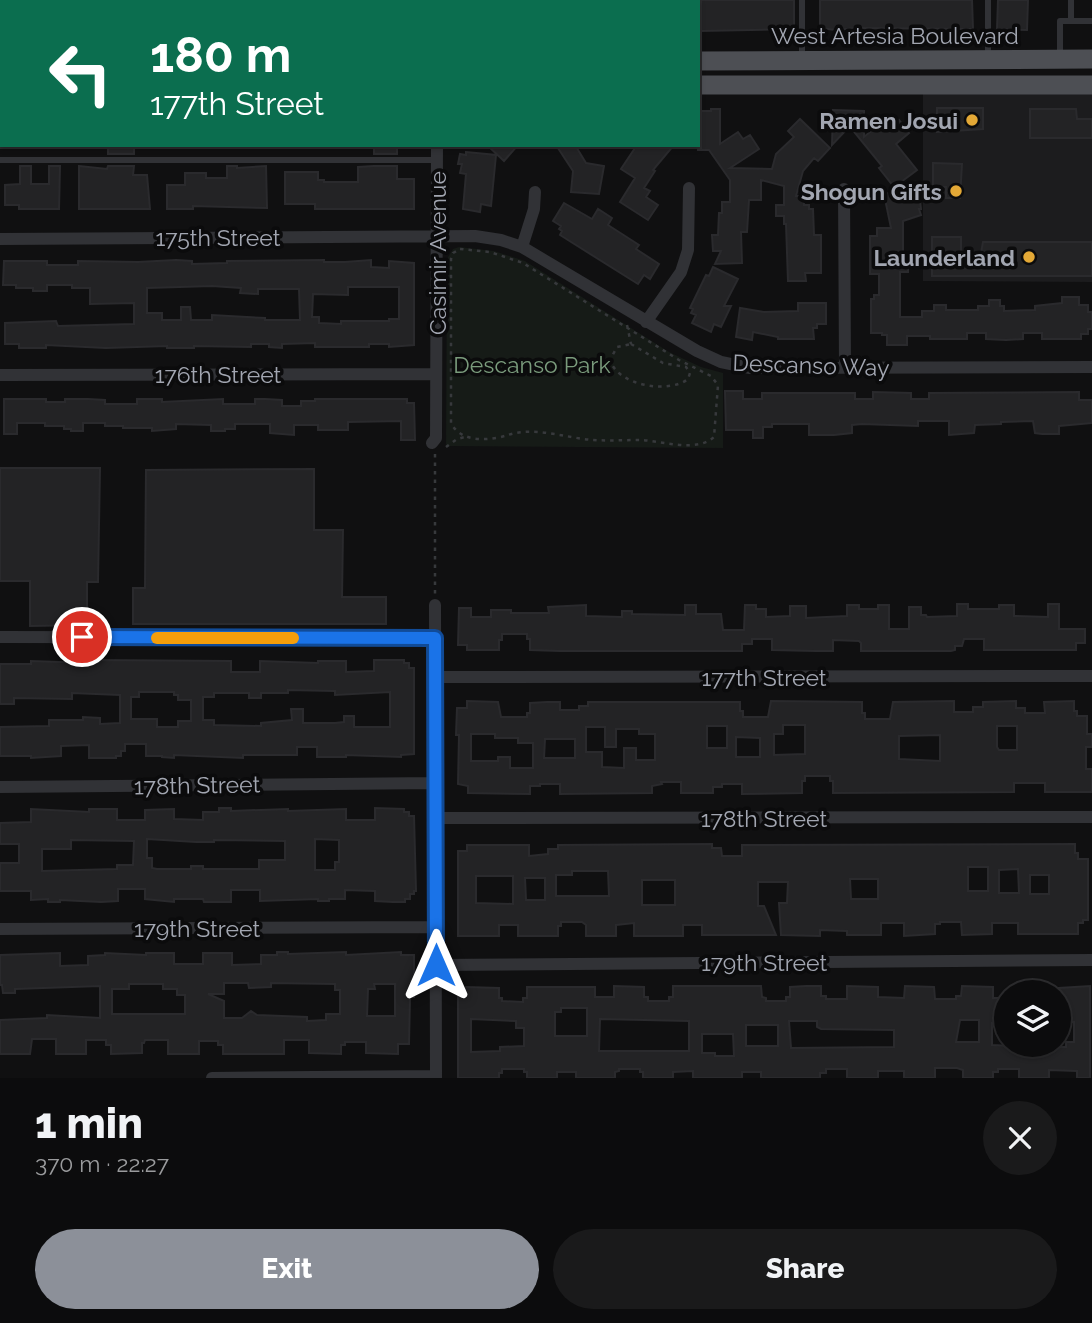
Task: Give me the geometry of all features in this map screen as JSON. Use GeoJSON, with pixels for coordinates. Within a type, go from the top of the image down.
{"type":"FeatureCollection","features":[{"type":"Feature","properties":{"kind":"main road","name":"West Artesia Boulevard"},"geometry":{"type":"LineString","coordinates":[[700,61],[1092,59]]}},
{"type":"Feature","properties":{"kind":"main road"},"geometry":{"type":"LineString","coordinates":[[700,85],[1092,85]]}},
{"type":"Feature","properties":{"kind":"street","name":"Casimir Avenue"},"geometry":{"type":"LineString","coordinates":[[432,443],[436,438],[437,147]]}},
{"type":"Feature","properties":{"kind":"street"},"geometry":{"type":"LineString","coordinates":[[646,322],[681,272],[688,250],[689,188]]}},
{"type":"Feature","properties":{"kind":"street"},"geometry":{"type":"LineString","coordinates":[[844,189],[845,367]]}},
{"type":"Feature","properties":{"kind":"street"},"geometry":{"type":"LineString","coordinates":[[522,247],[534,209],[535,192]]}},
{"type":"Feature","properties":{"kind":"street","name":"175th Street"},"geometry":{"type":"LineString","coordinates":[[0,239],[437,236]]}},
{"type":"Feature","properties":{"kind":"street","name":"Descanso Way"},"geometry":{"type":"LineString","coordinates":[[437,236],[475,236],[522,247],[697,351],[721,362],[750,368],[1092,367]]}},
{"type":"Feature","properties":{"kind":"street","name":"176th Street"},"geometry":{"type":"LineString","coordinates":[[0,374],[436,374]]}},
{"type":"Feature","properties":{"kind":"street"},"geometry":{"type":"LineString","coordinates":[[212,1078],[436,1077],[435,605]]}},
{"type":"Feature","properties":{"kind":"street"},"geometry":{"type":"LineString","coordinates":[[0,637],[435,638]]}},
{"type":"Feature","properties":{"kind":"street","name":"177th Street"},"geometry":{"type":"LineString","coordinates":[[435,677],[1092,676]]}},
{"type":"Feature","properties":{"kind":"street","name":"178th Street"},"geometry":{"type":"LineString","coordinates":[[0,787],[435,783]]}},
{"type":"Feature","properties":{"kind":"street","name":"178th Street"},"geometry":{"type":"LineString","coordinates":[[435,818],[1092,817]]}},
{"type":"Feature","properties":{"kind":"street","name":"179th Street"},"geometry":{"type":"LineString","coordinates":[[0,929],[435,927]]}},
{"type":"Feature","properties":{"kind":"street","name":"179th Street"},"geometry":{"type":"LineString","coordinates":[[436,965],[1092,960]]}},
{"type":"Feature","properties":{"kind":"lane"},"geometry":{"type":"LineString","coordinates":[[802,0],[802,60]]}},
{"type":"Feature","properties":{"kind":"lane"},"geometry":{"type":"LineString","coordinates":[[988,0],[988,59]]}},
{"type":"Feature","properties":{"kind":"lane"},"geometry":{"type":"LineString","coordinates":[[1072,0],[1072,21]]}},
{"type":"Feature","properties":{"kind":"lane"},"geometry":{"type":"LineString","coordinates":[[1060,59],[1060,21],[1092,21]]}},
{"type":"Feature","properties":{"kind":"lane"},"geometry":{"type":"LineString","coordinates":[[0,160],[437,160]]}},
{"type":"Feature","properties":{"kind":"path"},"geometry":{"type":"LineString","coordinates":[[718,385],[711,376],[678,360],[523,263],[476,250],[460,249],[452,252],[451,423],[458,434],[464,437],[488,439],[519,432],[537,432],[595,440],[702,443],[715,437],[719,373]]}},
{"type":"Feature","properties":{"kind":"path"},"geometry":{"type":"LineString","coordinates":[[628,327],[631,344]]}},
{"type":"Feature","properties":{"kind":"path"},"geometry":{"type":"LineString","coordinates":[[689,371],[688,379],[681,384],[650,385],[631,380],[613,367],[610,360],[617,347],[631,344],[663,363],[678,365],[689,371],[701,367]]}},
{"type":"Feature","properties":{"kind":"path"},"geometry":{"type":"LineString","coordinates":[[669,352],[678,360],[678,365]]}},
{"type":"Feature","properties":{"kind":"path"},"geometry":{"type":"LineString","coordinates":[[446,446],[464,437]]}},
{"type":"Feature","properties":{"kind":"path"},"geometry":{"type":"LineString","coordinates":[[432,443],[435,459],[435,605]]}},
{"type":"Feature","properties":{"kind":"shaded area"},"geometry":{"type":"Polygon","coordinates":[[[923,87],[1092,89],[1092,282],[923,281],[923,87]]]}},
{"type":"Feature","properties":{"kind":"green space","name":"Descanso Park"},"geometry":{"type":"Polygon","coordinates":[[[459,247],[494,251],[525,261],[669,352],[701,367],[723,373],[723,448],[446,446],[447,259],[453,249],[459,247]]]}},
{"type":"Feature","properties":{"kind":"building"},"geometry":{"type":"Polygon","coordinates":[[[700,0],[794,0],[794,29],[700,31],[700,0]]]}},
{"type":"Feature","properties":{"kind":"building"},"geometry":{"type":"Polygon","coordinates":[[[820,0],[972,0],[973,29],[820,28],[820,0]]]}},
{"type":"Feature","properties":{"kind":"building"},"geometry":{"type":"Polygon","coordinates":[[[998,0],[1028,0],[1027,30],[997,29],[998,0]]]}},
{"type":"Feature","properties":{"kind":"building"},"geometry":{"type":"Polygon","coordinates":[[[937,108],[983,108],[983,129],[937,132],[937,108]]]}},
{"type":"Feature","properties":{"kind":"building"},"geometry":{"type":"Polygon","coordinates":[[[720,109],[720,144],[738,132],[743,139],[750,135],[759,149],[730,168],[772,169],[776,154],[794,137],[788,131],[800,119],[830,148],[818,161],[814,158],[803,171],[796,196],[804,196],[804,205],[813,209],[814,235],[821,235],[821,273],[805,273],[806,281],[788,281],[786,224],[784,216],[776,216],[776,205],[784,205],[784,186],[761,180],[761,200],[749,200],[747,232],[741,232],[742,263],[715,264],[721,251],[713,251],[712,235],[718,235],[722,202],[730,202],[730,180],[709,150],[698,150],[700,111],[720,109]]]}},
{"type":"Feature","properties":{"kind":"building"},"geometry":{"type":"Polygon","coordinates":[[[1030,109],[1076,109],[1077,119],[1092,119],[1092,138],[1030,138],[1030,109]]]}},
{"type":"Feature","properties":{"kind":"building"},"geometry":{"type":"Polygon","coordinates":[[[833,110],[864,111],[864,137],[887,118],[893,125],[899,120],[909,133],[896,144],[917,170],[897,185],[910,185],[913,195],[919,193],[921,215],[903,221],[903,257],[908,257],[908,272],[900,272],[900,317],[922,317],[922,311],[934,311],[934,305],[946,305],[946,310],[978,310],[978,306],[989,306],[989,300],[1000,300],[1004,311],[1035,310],[1035,306],[1062,303],[1062,297],[1079,297],[1079,305],[1088,305],[1088,312],[1092,312],[1092,329],[1088,329],[1088,334],[1081,334],[1081,339],[1042,339],[1042,333],[1023,333],[1023,339],[1006,340],[986,339],[986,333],[967,333],[967,339],[907,336],[907,345],[887,345],[887,335],[871,333],[871,299],[874,299],[874,295],[879,295],[879,274],[870,274],[870,236],[877,236],[877,228],[891,228],[884,194],[897,191],[879,168],[882,166],[847,123],[847,129],[832,145],[833,110]]]}},
{"type":"Feature","properties":{"kind":"building"},"geometry":{"type":"Polygon","coordinates":[[[108,147],[134,147],[134,154],[108,154],[108,147]]]}},
{"type":"Feature","properties":{"kind":"building"},"geometry":{"type":"Polygon","coordinates":[[[374,147],[397,147],[397,154],[374,154],[374,147]]]}},
{"type":"Feature","properties":{"kind":"building"},"geometry":{"type":"Polygon","coordinates":[[[489,147],[516,147],[504,161],[489,147]]]}},
{"type":"Feature","properties":{"kind":"building"},"geometry":{"type":"Polygon","coordinates":[[[557,147],[576,147],[586,163],[604,166],[599,194],[571,192],[573,171],[557,147]]]}},
{"type":"Feature","properties":{"kind":"building"},"geometry":{"type":"Polygon","coordinates":[[[636,147],[672,147],[653,170],[655,171],[644,188],[650,191],[646,197],[658,205],[648,220],[620,202],[635,178],[621,169],[636,147]]]}},
{"type":"Feature","properties":{"kind":"building"},"geometry":{"type":"Polygon","coordinates":[[[466,152],[496,155],[491,206],[481,204],[480,212],[463,209],[466,174],[460,173],[462,164],[458,164],[460,154],[466,155],[466,152]]]}},
{"type":"Feature","properties":{"kind":"building"},"geometry":{"type":"Polygon","coordinates":[[[933,163],[962,164],[960,198],[946,198],[946,187],[933,187],[933,163]]]}},
{"type":"Feature","properties":{"kind":"building"},"geometry":{"type":"Polygon","coordinates":[[[20,166],[31,166],[31,184],[49,184],[49,166],[60,166],[59,209],[19,209],[19,205],[5,205],[5,185],[20,184],[20,166]]]}},
{"type":"Feature","properties":{"kind":"building"},"geometry":{"type":"Polygon","coordinates":[[[79,166],[107,169],[108,166],[134,166],[133,175],[147,175],[150,209],[79,209],[79,166]]]}},
{"type":"Feature","properties":{"kind":"building"},"geometry":{"type":"Polygon","coordinates":[[[227,166],[266,166],[267,208],[193,206],[193,209],[167,209],[167,185],[185,185],[185,173],[206,173],[206,178],[227,178],[227,166]]]}},
{"type":"Feature","properties":{"kind":"building"},"geometry":{"type":"Polygon","coordinates":[[[397,166],[397,179],[414,179],[414,209],[315,209],[315,204],[285,204],[285,172],[318,172],[318,180],[324,182],[358,182],[358,167],[397,166]]]}},
{"type":"Feature","properties":{"kind":"building"},"geometry":{"type":"Polygon","coordinates":[[[564,203],[592,219],[598,209],[612,218],[608,225],[639,245],[636,249],[659,264],[650,279],[644,275],[638,284],[560,235],[561,226],[553,221],[564,203]]]}},
{"type":"Feature","properties":{"kind":"building"},"geometry":{"type":"Polygon","coordinates":[[[932,237],[961,237],[961,253],[981,253],[983,242],[1092,242],[1092,276],[932,276],[932,237]]]}},
{"type":"Feature","properties":{"kind":"building"},"geometry":{"type":"Polygon","coordinates":[[[176,260],[192,261],[192,264],[227,261],[371,260],[371,267],[389,268],[389,261],[414,263],[414,345],[315,347],[315,343],[282,344],[282,348],[269,347],[269,344],[251,344],[251,347],[106,348],[46,345],[46,348],[19,348],[19,344],[5,344],[5,323],[56,321],[58,326],[134,324],[134,303],[90,304],[90,288],[72,288],[72,285],[47,285],[47,291],[33,291],[33,288],[3,285],[4,261],[47,261],[47,265],[78,265],[78,261],[176,260]],[[348,287],[348,295],[313,294],[312,317],[319,317],[319,323],[341,324],[341,321],[399,319],[399,287],[348,287]],[[147,288],[147,313],[162,313],[162,320],[181,320],[181,307],[190,307],[191,320],[212,320],[212,315],[300,320],[299,289],[258,289],[258,294],[240,293],[241,288],[147,288]]]}},
{"type":"Feature","properties":{"kind":"building"},"geometry":{"type":"Polygon","coordinates":[[[713,267],[738,279],[724,306],[731,306],[721,327],[714,324],[711,332],[692,323],[696,315],[691,313],[693,309],[690,308],[706,275],[709,276],[713,267]]]}},
{"type":"Feature","properties":{"kind":"building"},"geometry":{"type":"Polygon","coordinates":[[[798,303],[826,303],[826,324],[817,324],[817,328],[813,328],[814,339],[778,339],[753,332],[752,340],[736,337],[740,308],[764,312],[798,311],[798,303]]]}},
{"type":"Feature","properties":{"kind":"building"},"geometry":{"type":"Polygon","coordinates":[[[725,391],[743,391],[743,399],[762,399],[762,393],[855,393],[855,399],[873,399],[873,392],[911,393],[911,399],[929,399],[929,393],[1079,392],[1079,400],[1092,400],[1092,423],[1059,426],[1059,434],[1042,434],[1035,433],[1033,421],[1001,422],[975,425],[974,433],[949,435],[949,421],[918,421],[918,426],[852,425],[852,433],[834,435],[809,435],[809,424],[772,424],[772,427],[763,427],[763,438],[753,438],[753,430],[726,430],[725,391]]]}},
{"type":"Feature","properties":{"kind":"building"},"geometry":{"type":"Polygon","coordinates":[[[4,399],[65,402],[65,399],[88,399],[105,400],[105,404],[137,404],[137,399],[162,399],[162,402],[223,399],[223,404],[255,404],[255,399],[265,399],[282,400],[282,406],[301,406],[301,401],[315,399],[407,399],[407,403],[414,403],[415,440],[401,440],[401,421],[348,422],[348,430],[318,430],[318,425],[294,425],[294,435],[270,433],[270,424],[235,424],[235,429],[211,431],[211,425],[176,424],[176,429],[152,431],[152,428],[83,423],[83,431],[71,431],[64,429],[64,426],[45,426],[45,423],[17,423],[17,434],[4,434],[4,399]]]}},
{"type":"Feature","properties":{"kind":"building"},"geometry":{"type":"Polygon","coordinates":[[[0,468],[100,468],[98,582],[87,582],[87,625],[30,626],[30,581],[0,581],[0,468]]]}},
{"type":"Feature","properties":{"kind":"building"},"geometry":{"type":"Polygon","coordinates":[[[314,469],[314,530],[343,530],[342,597],[386,597],[386,624],[133,624],[133,588],[145,588],[146,470],[314,469]]]}},
{"type":"Feature","properties":{"kind":"building"},"geometry":{"type":"Polygon","coordinates":[[[957,604],[968,604],[968,609],[999,609],[999,605],[1014,605],[1014,616],[1048,617],[1048,604],[1059,604],[1059,629],[1085,629],[1085,643],[1076,643],[1076,650],[984,650],[984,639],[964,639],[962,646],[955,646],[955,650],[951,651],[861,651],[859,641],[833,640],[833,651],[815,651],[772,650],[772,639],[752,639],[752,644],[742,644],[742,651],[560,651],[530,650],[527,634],[502,634],[499,650],[467,650],[467,645],[458,645],[459,608],[471,608],[471,617],[491,617],[491,610],[549,613],[548,607],[586,605],[586,616],[622,617],[622,611],[632,611],[632,614],[685,615],[685,605],[696,605],[696,614],[721,614],[723,630],[744,630],[745,605],[766,609],[766,617],[790,616],[790,606],[806,606],[806,618],[847,616],[847,605],[859,605],[859,609],[878,609],[878,605],[889,605],[889,629],[909,629],[909,607],[921,607],[921,615],[927,617],[957,616],[957,604]]]}},
{"type":"Feature","properties":{"kind":"building"},"geometry":{"type":"Polygon","coordinates":[[[89,660],[231,661],[231,672],[260,672],[260,661],[346,661],[346,672],[374,671],[374,660],[404,660],[404,663],[409,663],[409,668],[414,668],[414,754],[401,757],[317,757],[317,747],[297,747],[297,755],[243,755],[243,758],[174,755],[174,758],[146,756],[146,744],[125,744],[125,751],[121,751],[121,756],[116,758],[89,758],[89,745],[61,746],[61,756],[0,756],[0,727],[49,726],[49,720],[83,720],[83,717],[100,718],[100,724],[120,723],[120,695],[72,693],[72,699],[14,698],[14,704],[0,704],[0,664],[31,664],[31,661],[89,663],[89,660]],[[288,690],[288,693],[261,693],[261,698],[249,698],[249,693],[214,693],[214,697],[203,697],[203,720],[214,720],[214,725],[261,726],[261,723],[292,720],[291,709],[303,709],[303,723],[344,722],[344,716],[354,716],[354,727],[390,727],[390,692],[335,695],[335,691],[288,690]],[[139,692],[139,697],[131,697],[131,719],[157,719],[157,727],[178,727],[178,721],[191,721],[191,700],[178,700],[178,695],[174,695],[174,692],[139,692]]]}},
{"type":"Feature","properties":{"kind":"building"},"geometry":{"type":"Polygon","coordinates":[[[467,701],[498,702],[501,717],[527,717],[530,703],[560,702],[560,710],[579,710],[579,706],[588,706],[588,702],[740,702],[743,717],[768,717],[771,701],[862,702],[865,719],[890,719],[893,702],[954,701],[954,712],[973,712],[973,707],[983,707],[983,702],[1016,701],[1016,708],[1025,708],[1025,713],[1045,713],[1044,702],[1074,701],[1074,711],[1077,711],[1077,716],[1087,716],[1087,734],[1092,734],[1092,747],[1086,747],[1086,769],[1092,769],[1092,792],[1045,792],[1045,783],[1014,783],[1014,792],[833,793],[830,776],[805,776],[802,793],[742,794],[742,784],[722,784],[722,787],[713,787],[713,793],[681,793],[681,782],[661,782],[662,784],[652,786],[652,793],[560,794],[560,784],[540,784],[530,786],[530,794],[468,793],[468,786],[458,784],[459,735],[456,735],[457,708],[467,708],[467,701]],[[783,725],[783,734],[774,734],[774,755],[805,754],[805,725],[783,725]],[[707,726],[707,748],[727,748],[727,726],[707,726]],[[997,726],[999,750],[1017,750],[1017,726],[997,726]],[[586,727],[586,752],[602,752],[602,767],[624,768],[624,748],[636,748],[636,760],[655,760],[655,734],[639,734],[639,729],[616,729],[616,747],[605,747],[605,727],[586,727]],[[471,734],[471,761],[498,761],[498,757],[510,757],[510,768],[533,768],[533,743],[518,743],[518,738],[495,738],[495,734],[471,734]],[[940,735],[899,736],[899,759],[940,761],[940,735]],[[736,737],[736,757],[760,757],[760,738],[736,737]],[[545,739],[544,758],[575,758],[575,739],[545,739]]]}},
{"type":"Feature","properties":{"kind":"building"},"geometry":{"type":"Polygon","coordinates":[[[219,808],[231,808],[231,811],[346,809],[346,820],[375,820],[375,808],[404,809],[404,812],[409,812],[409,816],[414,816],[416,891],[410,894],[410,899],[405,899],[405,902],[375,901],[375,891],[345,890],[345,899],[260,901],[260,890],[231,890],[231,902],[174,899],[174,902],[145,899],[145,889],[118,889],[118,901],[48,902],[48,899],[31,900],[31,891],[0,891],[0,863],[19,863],[19,844],[0,844],[0,823],[31,822],[31,809],[89,812],[89,809],[117,809],[117,820],[145,820],[145,810],[174,809],[174,819],[203,820],[203,812],[219,812],[219,808]],[[147,839],[147,858],[152,858],[152,868],[157,869],[191,869],[191,866],[203,866],[203,869],[259,869],[259,860],[285,860],[285,841],[196,842],[147,839]],[[315,839],[315,870],[335,870],[335,862],[339,862],[339,840],[315,839]],[[71,840],[71,849],[42,849],[42,871],[117,869],[117,865],[133,865],[134,841],[71,840]]]}},
{"type":"Feature","properties":{"kind":"building"},"geometry":{"type":"Polygon","coordinates":[[[712,844],[712,848],[721,848],[722,856],[742,856],[742,845],[1075,844],[1078,859],[1088,859],[1088,920],[1078,923],[1078,934],[1018,934],[1018,923],[992,923],[992,934],[962,935],[961,922],[940,922],[935,924],[935,934],[904,936],[904,923],[881,923],[881,935],[847,935],[847,931],[820,930],[820,936],[781,935],[779,903],[787,903],[788,882],[758,882],[758,906],[764,906],[776,935],[702,935],[702,925],[683,925],[683,936],[634,936],[634,923],[616,925],[616,936],[586,936],[586,925],[582,922],[561,922],[558,936],[518,936],[518,925],[499,925],[499,936],[458,936],[458,851],[467,851],[467,845],[529,845],[529,856],[548,854],[548,849],[558,849],[558,845],[712,844]],[[968,867],[968,891],[988,891],[988,867],[968,867]],[[1018,869],[999,870],[999,893],[1019,893],[1018,869]],[[572,871],[572,875],[556,875],[556,896],[609,896],[608,871],[572,871]],[[1030,875],[1030,894],[1049,894],[1049,875],[1030,875]],[[476,876],[476,903],[513,904],[513,876],[476,876]],[[525,878],[526,900],[545,900],[545,878],[525,878]],[[850,879],[851,899],[878,899],[878,879],[850,879]],[[642,880],[642,905],[675,905],[675,880],[642,880]]]}},
{"type":"Feature","properties":{"kind":"building"},"geometry":{"type":"Polygon","coordinates":[[[277,952],[346,952],[346,955],[401,952],[401,955],[414,955],[414,997],[410,997],[409,1044],[398,1044],[398,1054],[366,1053],[366,1042],[345,1042],[345,1045],[341,1045],[341,1054],[309,1053],[309,1040],[284,1040],[284,1054],[223,1054],[223,1045],[218,1045],[218,1041],[199,1041],[199,1054],[168,1054],[168,1040],[145,1040],[142,1043],[142,1053],[111,1054],[111,1045],[106,1045],[106,1040],[86,1040],[86,1054],[56,1054],[56,1039],[32,1039],[30,1054],[0,1054],[0,1020],[47,1018],[47,1015],[100,1018],[100,986],[15,989],[15,993],[3,993],[0,985],[0,955],[60,953],[60,966],[88,965],[88,956],[105,953],[174,953],[174,964],[203,964],[203,953],[232,953],[232,965],[261,964],[261,955],[277,955],[277,952]],[[224,983],[224,994],[208,994],[224,1001],[224,1018],[242,1018],[251,1011],[257,1015],[307,1017],[307,1021],[326,1020],[326,1014],[340,1014],[340,990],[335,990],[335,984],[271,983],[271,987],[249,988],[248,983],[224,983]],[[129,984],[129,989],[112,989],[112,1014],[185,1014],[185,995],[177,995],[177,989],[163,989],[163,984],[129,984]],[[374,984],[375,989],[368,989],[367,1016],[395,1016],[395,984],[374,984]]]}},
{"type":"Feature","properties":{"kind":"building"},"geometry":{"type":"Polygon","coordinates":[[[614,986],[644,987],[644,997],[648,997],[648,1001],[669,1001],[669,997],[673,997],[673,986],[761,986],[762,997],[766,998],[766,1001],[786,1001],[786,997],[790,997],[790,987],[821,986],[821,996],[826,996],[826,999],[847,999],[847,986],[878,987],[878,997],[904,998],[905,986],[934,987],[935,999],[956,999],[956,996],[961,996],[962,986],[993,987],[994,1057],[1071,1057],[1074,1022],[1071,1022],[1071,987],[1090,986],[1090,1078],[1077,1078],[1077,1071],[1049,1070],[1049,1078],[1019,1078],[1019,1069],[998,1069],[998,1072],[993,1072],[993,1078],[963,1078],[963,1070],[935,1068],[935,1078],[904,1078],[904,1071],[878,1071],[878,1078],[847,1078],[847,1069],[826,1069],[826,1073],[820,1073],[820,1078],[761,1078],[761,1072],[742,1072],[742,1078],[693,1078],[693,1071],[673,1072],[673,1078],[643,1078],[640,1069],[619,1069],[615,1072],[615,1078],[576,1078],[576,1072],[557,1072],[557,1078],[527,1078],[524,1069],[502,1069],[499,1078],[458,1078],[458,990],[465,990],[466,987],[499,988],[499,998],[502,998],[502,1001],[523,1002],[523,998],[527,998],[527,987],[595,987],[595,997],[614,997],[614,986]],[[561,1008],[561,1012],[555,1012],[555,1036],[587,1036],[587,1008],[561,1008]],[[471,1019],[471,1052],[500,1051],[500,1047],[524,1046],[524,1028],[516,1028],[516,1021],[471,1019]],[[600,1019],[599,1051],[689,1051],[689,1021],[600,1019]],[[960,1020],[956,1042],[979,1042],[979,1020],[960,1020]],[[789,1021],[791,1048],[894,1047],[894,1030],[821,1029],[817,1027],[817,1021],[789,1021]],[[746,1025],[746,1046],[778,1046],[778,1025],[746,1025]],[[702,1034],[702,1053],[734,1056],[733,1034],[702,1034]]]}},
{"type":"Feature","properties":{"kind":"slow traffic"},"geometry":{"type":"LineString","coordinates":[[157,638],[293,638]]}},
{"type":"Feature","properties":{"kind":"place","name":"Ramen Josui"},"geometry":{"type":"Point","coordinates":[972,120]}},
{"type":"Feature","properties":{"kind":"place","name":"Shogun Gifts"},"geometry":{"type":"Point","coordinates":[956,191]}},
{"type":"Feature","properties":{"kind":"place","name":"Launderland"},"geometry":{"type":"Point","coordinates":[1029,257]}},
{"type":"Feature","properties":{"kind":"route"},"geometry":{"type":"LineString","coordinates":[[82,637],[435,638],[436,965]]}}]}
